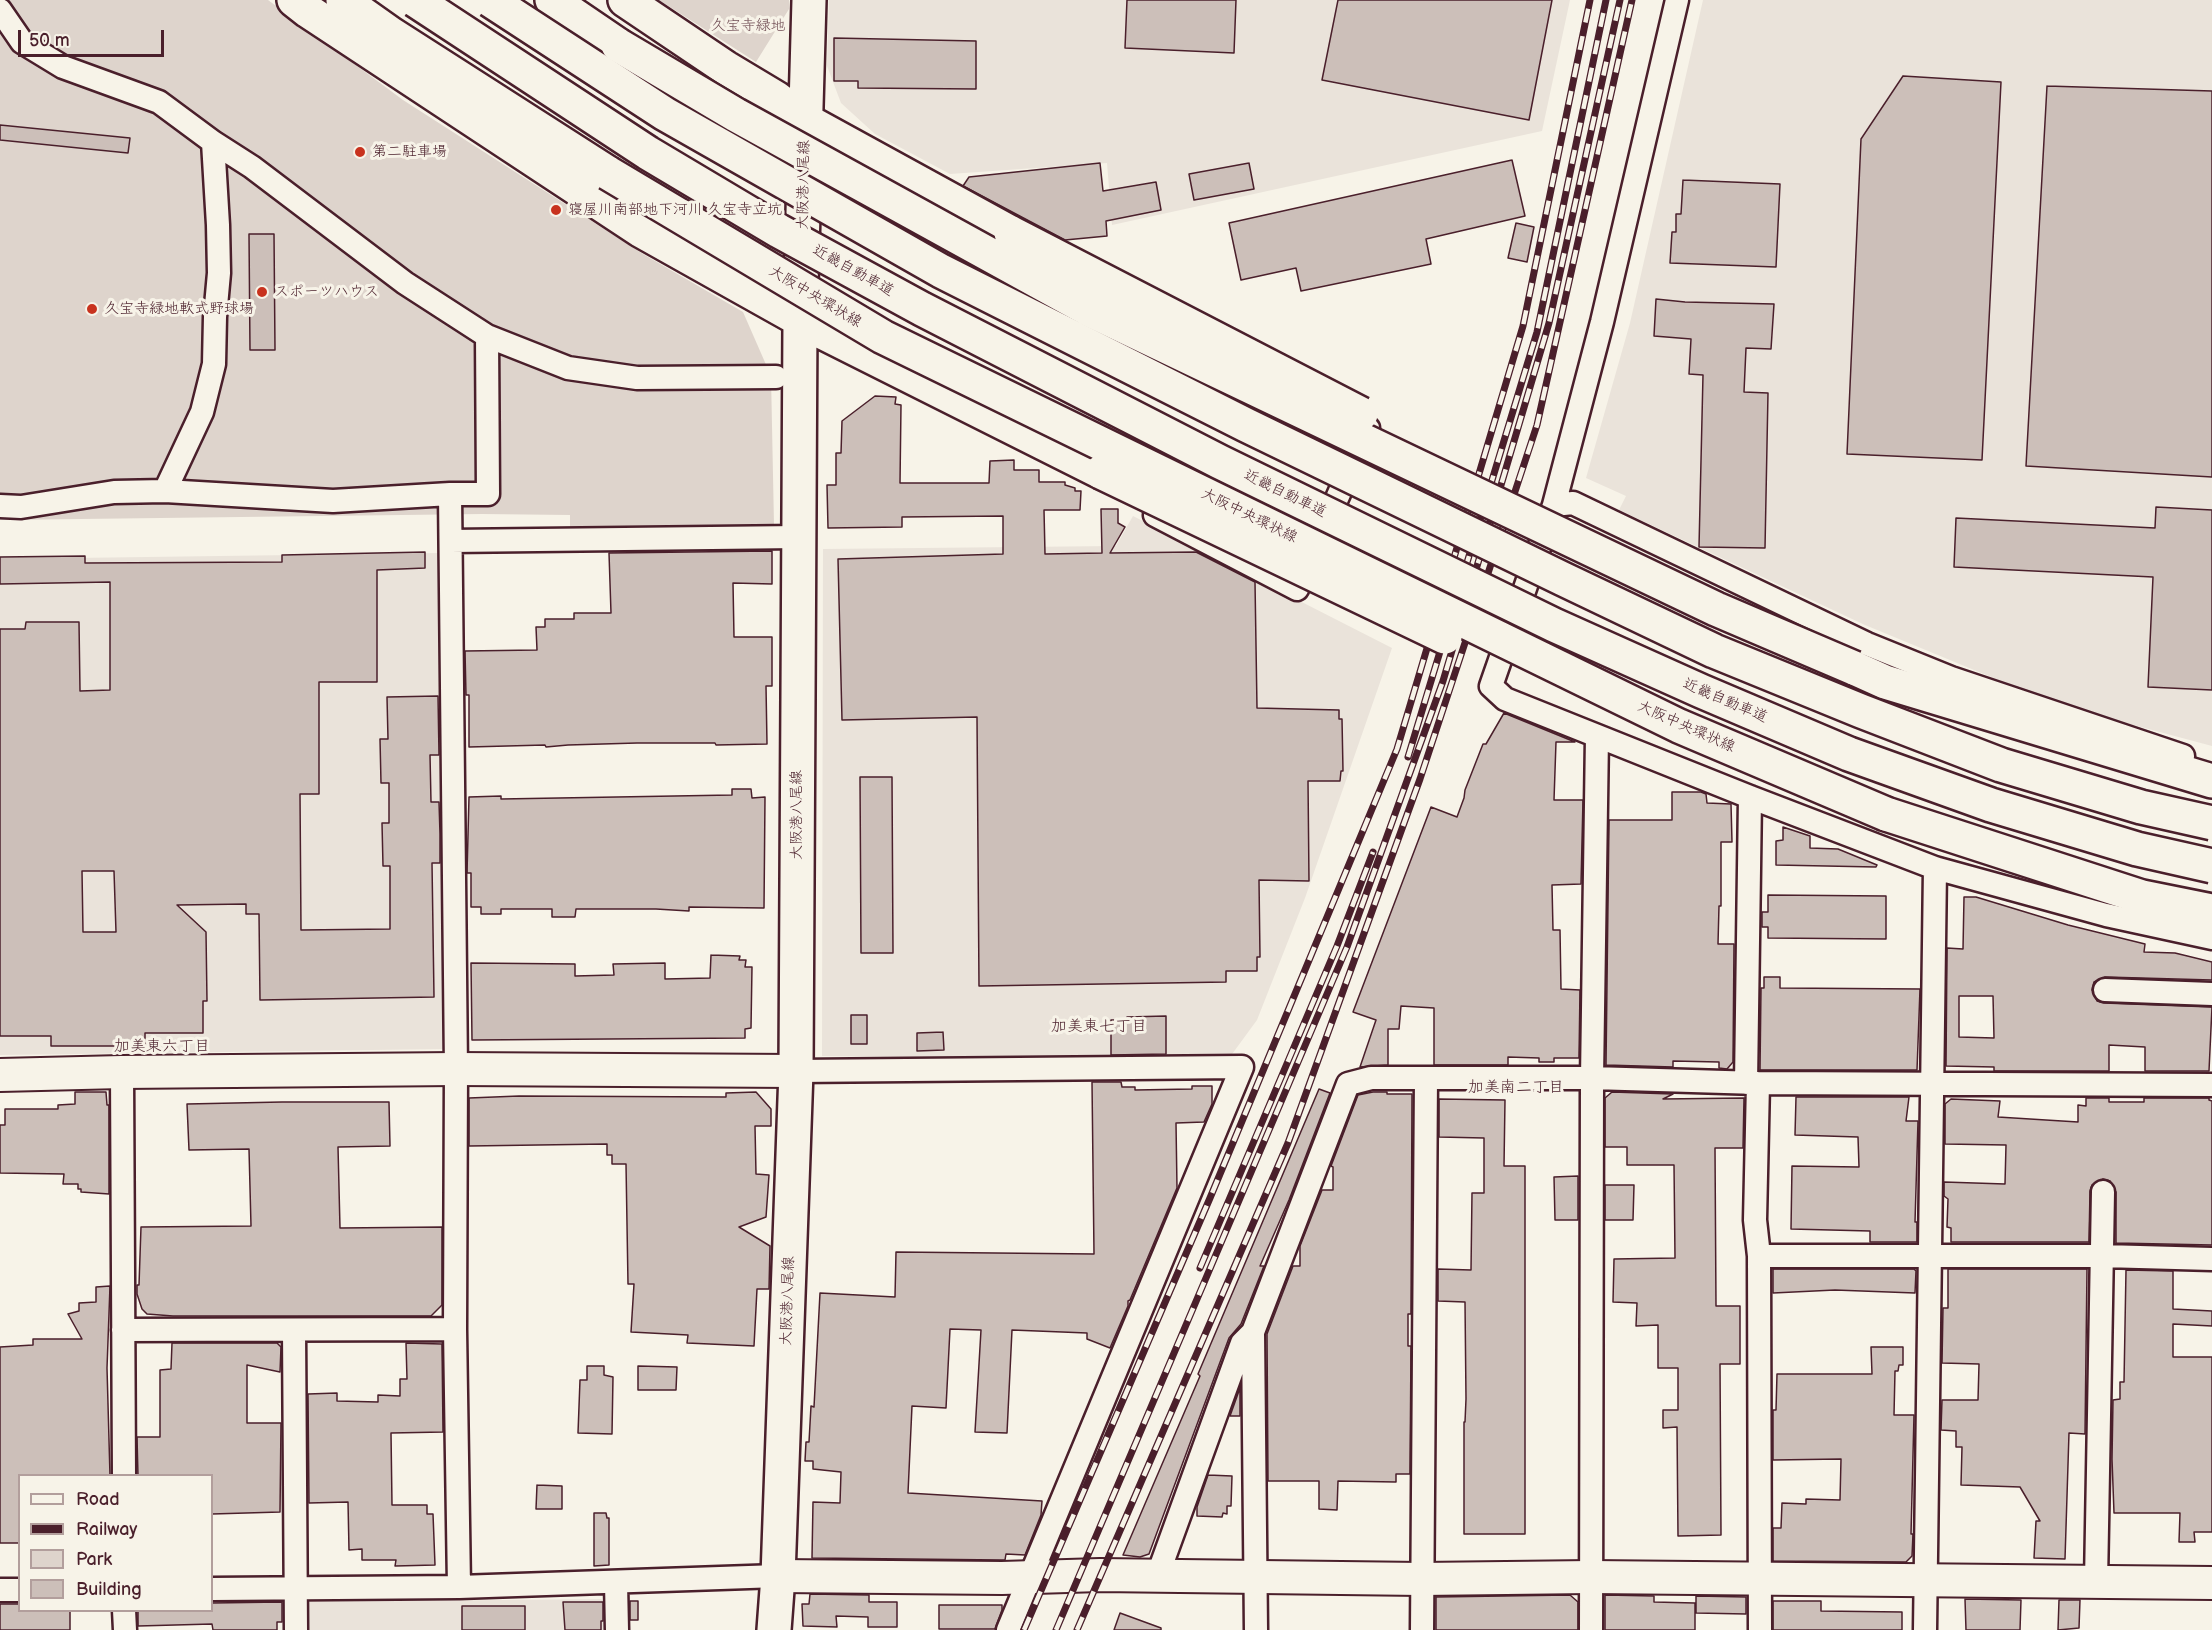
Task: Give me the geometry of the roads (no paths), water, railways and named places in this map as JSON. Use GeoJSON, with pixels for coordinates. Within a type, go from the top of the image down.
{"type":"FeatureCollection","features":[{"type":"Feature","properties":{"kind":"main road"},"geometry":{"type":"LineString","coordinates":[[294,0],[640,230],[800,320],[1101,472],[1529,677],[1679,726]]}},
{"type":"Feature","properties":{"kind":"main road","name":"大阪中央環状線"},"geometry":{"type":"LineString","coordinates":[[343,0],[391,34],[608,173],[883,337],[1679,726],[1886,814],[2142,897],[2212,911]]}},
{"type":"Feature","properties":{"kind":"main road","name":"近畿自動車道"},"geometry":{"type":"LineString","coordinates":[[416,0],[523,73],[648,153],[779,231],[922,309],[1220,462],[1554,625],[1849,754],[1991,805],[2137,849],[2212,866]]}},
{"type":"Feature","properties":{"kind":"main road"},"geometry":{"type":"LineString","coordinates":[[490,0],[665,114],[941,271],[1246,425],[1563,579],[1714,651],[1990,761],[2141,807],[2212,823]]}},
{"type":"Feature","properties":{"kind":"main road"},"geometry":{"type":"LineString","coordinates":[[552,0],[618,45],[736,115],[1090,310],[1716,609],[1885,682],[2212,781]]}},
{"type":"Feature","properties":{"kind":"main road"},"geometry":{"type":"LineString","coordinates":[[625,0],[806,120],[1011,233],[1456,463],[1675,569],[1716,609]]}},
{"type":"Feature","properties":{"kind":"main road","name":"大阪港八尾線"},"geometry":{"type":"LineString","coordinates":[[774,1630],[778,1576],[796,1071],[800,320],[809,0]]}},
{"type":"Feature","properties":{"kind":"street"},"geometry":{"type":"LineString","coordinates":[[1677,0],[1605,310],[1554,505],[1491,686],[1505,699],[1935,868],[2106,915],[2212,938]]}},
{"type":"Feature","properties":{"kind":"street"},"geometry":{"type":"LineString","coordinates":[[0,10],[22,42],[63,67],[159,102],[213,142],[252,167],[405,283],[487,336],[568,368],[637,378],[776,376]]}},
{"type":"Feature","properties":{"kind":"street"},"geometry":{"type":"LineString","coordinates":[[165,491],[202,412],[214,364],[219,225],[213,142]]}},
{"type":"Feature","properties":{"kind":"street"},"geometry":{"type":"LineString","coordinates":[[939,390],[1005,437],[1297,589],[1376,409],[1078,258],[1011,233]]}},
{"type":"Feature","properties":{"kind":"street"},"geometry":{"type":"LineString","coordinates":[[0,506],[21,507],[114,492],[165,491],[333,501],[450,504],[488,494],[487,336]]}},
{"type":"Feature","properties":{"kind":"street"},"geometry":{"type":"LineString","coordinates":[[1554,505],[1573,503],[1867,644],[1951,678],[2212,766]]}},
{"type":"Feature","properties":{"kind":"street"},"geometry":{"type":"LineString","coordinates":[[450,504],[456,1069],[454,1329],[459,1587]]}},
{"type":"Feature","properties":{"kind":"street"},"geometry":{"type":"LineString","coordinates":[[451,541],[798,537]]}},
{"type":"Feature","properties":{"kind":"street"},"geometry":{"type":"LineString","coordinates":[[1591,1630],[1592,1078],[1597,736]]}},
{"type":"Feature","properties":{"kind":"street"},"geometry":{"type":"LineString","coordinates":[[1750,797],[1752,1083],[1755,1221],[1759,1256],[1760,1630]]}},
{"type":"Feature","properties":{"kind":"street"},"geometry":{"type":"LineString","coordinates":[[1925,1630],[1935,868]]}},
{"type":"Feature","properties":{"kind":"street"},"geometry":{"type":"LineString","coordinates":[[2105,990],[2212,994]]}},
{"type":"Feature","properties":{"kind":"street"},"geometry":{"type":"LineString","coordinates":[[0,1076],[122,1072],[456,1069],[796,1071],[1242,1067],[1008,1630]]}},
{"type":"Feature","properties":{"kind":"street"},"geometry":{"type":"LineString","coordinates":[[122,1072],[124,1474]]}},
{"type":"Feature","properties":{"kind":"street"},"geometry":{"type":"LineString","coordinates":[[1256,1630],[1253,1332],[1348,1084],[1371,1078],[1592,1078],[1752,1083],[2212,1085]]}},
{"type":"Feature","properties":{"kind":"street"},"geometry":{"type":"LineString","coordinates":[[1422,1630],[1426,1078]]}},
{"type":"Feature","properties":{"kind":"street"},"geometry":{"type":"LineString","coordinates":[[2096,1582],[2103,1192]]}},
{"type":"Feature","properties":{"kind":"street"},"geometry":{"type":"LineString","coordinates":[[1759,1256],[2103,1256],[2212,1259]]}},
{"type":"Feature","properties":{"kind":"street"},"geometry":{"type":"LineString","coordinates":[[123,1330],[454,1329]]}},
{"type":"Feature","properties":{"kind":"street"},"geometry":{"type":"LineString","coordinates":[[294,1330],[296,1630]]}},
{"type":"Feature","properties":{"kind":"street"},"geometry":{"type":"LineString","coordinates":[[1157,1577],[1242,1343],[1253,1332]]}},
{"type":"Feature","properties":{"kind":"street"},"geometry":{"type":"LineString","coordinates":[[213,1589],[459,1587],[778,1576],[1421,1579],[1591,1577],[2212,1583]]}},
{"type":"Feature","properties":{"kind":"street"},"geometry":{"type":"LineString","coordinates":[[616,1583],[616,1630]]}},
{"type":"Feature","properties":{"kind":"street"},"geometry":{"type":"LineString","coordinates":[[0,1590],[18,1590]]}},
{"type":"Feature","properties":{"kind":"street"},"geometry":{"type":"LineString","coordinates":[[124,1612],[124,1630]]}},
{"type":"Feature","properties":{"kind":"railway"},"geometry":{"type":"LineString","coordinates":[[1024,1630],[1210,1198],[1397,749],[1523,326],[1590,0]]}},
{"type":"Feature","properties":{"kind":"railway"},"geometry":{"type":"LineString","coordinates":[[1408,757],[1537,332],[1606,0]]}},
{"type":"Feature","properties":{"kind":"railway"},"geometry":{"type":"LineString","coordinates":[[1056,1630],[1347,947],[1443,681],[1549,323],[1620,0]]}},
{"type":"Feature","properties":{"kind":"railway"},"geometry":{"type":"LineString","coordinates":[[1077,1630],[1288,1143],[1420,779],[1537,425],[1632,0]]}},
{"type":"Feature","properties":{"kind":"railway"},"geometry":{"type":"LineString","coordinates":[[1200,1268],[1337,946],[1373,852]]}},
{"type":"Feature","properties":{"kind":"place","name":"第二駐車場"},"geometry":{"type":"Point","coordinates":[360,152]}},
{"type":"Feature","properties":{"kind":"place","name":"寝屋川南部地下河川 久宝寺立坑"},"geometry":{"type":"Point","coordinates":[556,210]}},
{"type":"Feature","properties":{"kind":"place","name":"スポーツハウス"},"geometry":{"type":"Point","coordinates":[262,292]}},
{"type":"Feature","properties":{"kind":"place","name":"久宝寺緑地軟式野球場"},"geometry":{"type":"Point","coordinates":[92,309]}},
{"type":"Feature","properties":{"kind":"district","name":"加美東七丁目"},"geometry":{"type":"Point","coordinates":[1099,1027]}},
{"type":"Feature","properties":{"kind":"district","name":"加美東六丁目"},"geometry":{"type":"Point","coordinates":[162,1047]}},
{"type":"Feature","properties":{"kind":"district","name":"加美南二丁目"},"geometry":{"type":"Point","coordinates":[1516,1088]}},
{"type":"Feature","properties":{"kind":"park label","name":"久宝寺緑地"},"geometry":{"type":"Point","coordinates":[748,26]}}]}
